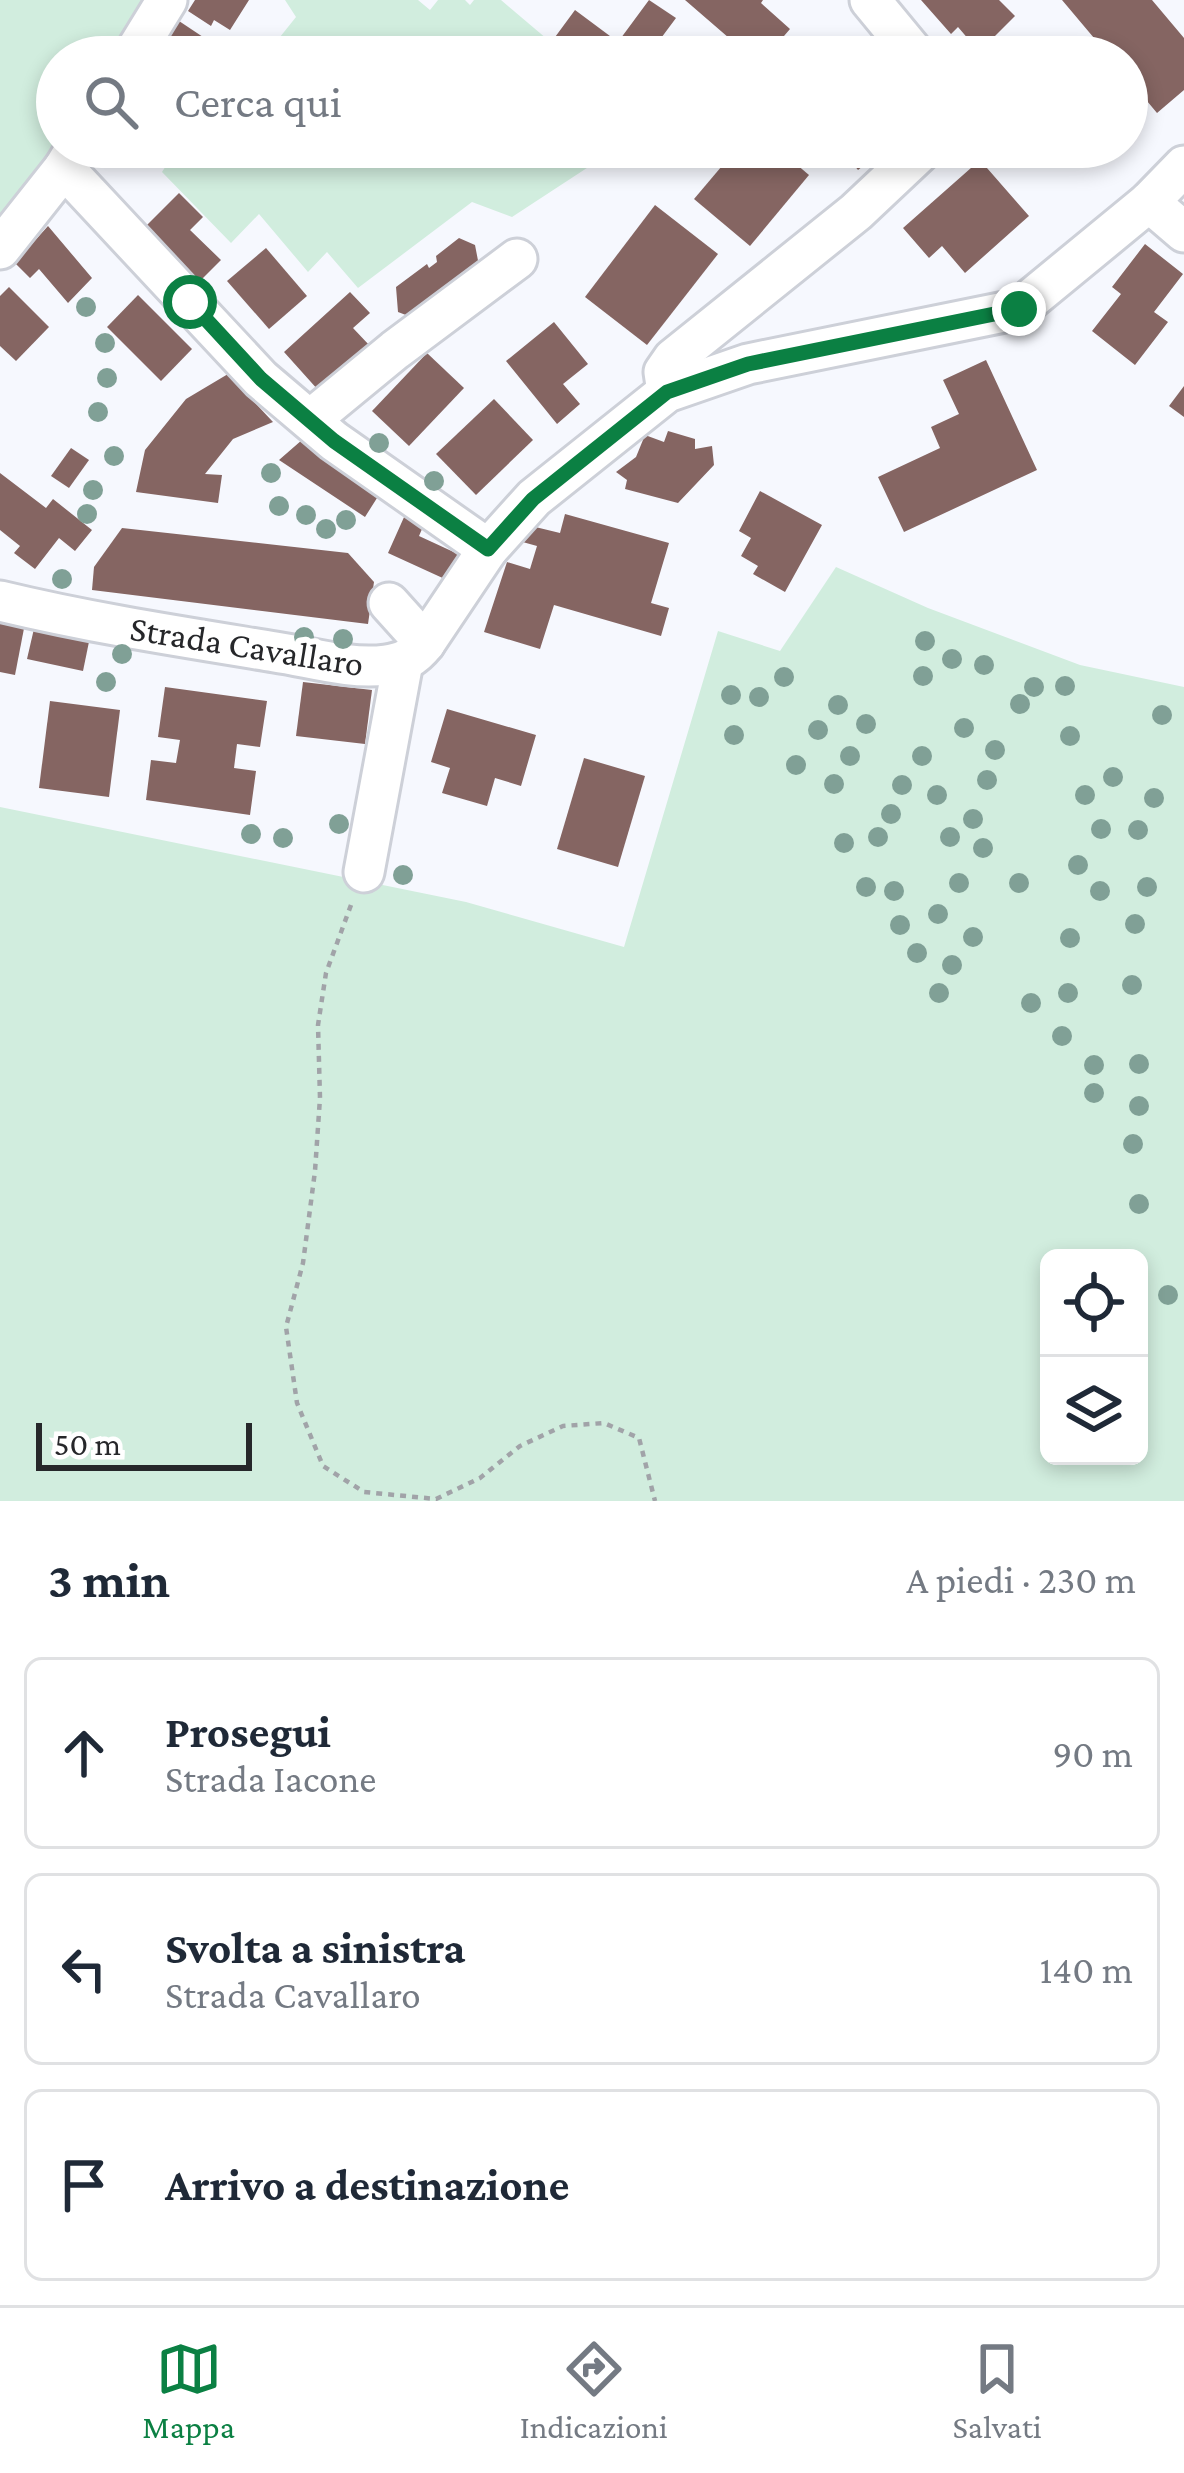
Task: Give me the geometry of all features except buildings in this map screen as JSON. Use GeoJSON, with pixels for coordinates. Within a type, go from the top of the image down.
{"type":"FeatureCollection","features":[{"type":"Feature","properties":{"kind":"street"},"geometry":{"type":"LineString","coordinates":[[145,36],[167,0]]}},
{"type":"Feature","properties":{"kind":"street"},"geometry":{"type":"LineString","coordinates":[[870,0],[899,36]]}},
{"type":"Feature","properties":{"kind":"street"},"geometry":{"type":"LineString","coordinates":[[364,872],[414,652],[488,549],[533,499],[667,392],[748,364],[1019,309],[1149,202],[1184,166]]}},
{"type":"Feature","properties":{"kind":"street"},"geometry":{"type":"LineString","coordinates":[[0,249],[62,168]]}},
{"type":"Feature","properties":{"kind":"street"},"geometry":{"type":"LineString","coordinates":[[79,168],[261,379],[334,441],[488,549]]}},
{"type":"Feature","properties":{"kind":"street"},"geometry":{"type":"LineString","coordinates":[[667,392],[664,372],[673,359],[856,212],[903,168]]}},
{"type":"Feature","properties":{"kind":"street"},"geometry":{"type":"LineString","coordinates":[[1149,202],[1184,232]]}},
{"type":"Feature","properties":{"kind":"street"},"geometry":{"type":"LineString","coordinates":[[310,420],[517,260]]}},
{"type":"Feature","properties":{"kind":"street","name":"Strada Cavallaro"},"geometry":{"type":"LineString","coordinates":[[0,601],[151,632],[367,667],[414,652]]}},
{"type":"Feature","properties":{"kind":"street"},"geometry":{"type":"LineString","coordinates":[[389,603],[414,652]]}},
{"type":"Feature","properties":{"kind":"path"},"geometry":{"type":"LineString","coordinates":[[364,872],[326,974],[320,1008],[315,1171],[303,1263],[286,1327],[297,1402],[323,1466],[364,1492],[436,1498],[479,1478],[520,1446],[563,1426],[604,1423],[639,1438],[655,1501]]}},
{"type":"Feature","properties":{"kind":"green space"},"geometry":{"type":"Polygon","coordinates":[[[0,0],[147,0],[126,36],[36,36],[36,168],[42,168],[0,227],[0,0]]]}},
{"type":"Feature","properties":{"kind":"green space"},"geometry":{"type":"Polygon","coordinates":[[[285,0],[418,0],[430,10],[438,0],[465,0],[470,5],[474,0],[501,0],[543,36],[281,36],[296,17],[285,0]]]}},
{"type":"Feature","properties":{"kind":"green space"},"geometry":{"type":"Polygon","coordinates":[[[165,168],[587,168],[512,217],[472,202],[358,288],[327,252],[308,272],[259,214],[231,243],[162,172],[165,168]]]}},
{"type":"Feature","properties":{"kind":"green space"},"geometry":{"type":"Polygon","coordinates":[[[836,567],[928,608],[1080,665],[1184,687],[1184,1501],[0,1501],[0,807],[466,902],[624,947],[718,631],[780,651],[836,567]]]}},
{"type":"Feature","properties":{"kind":"route"},"geometry":{"type":"LineString","coordinates":[[190,302],[261,379],[334,441],[488,549],[533,499],[667,392],[748,364],[1019,309]]}}]}
